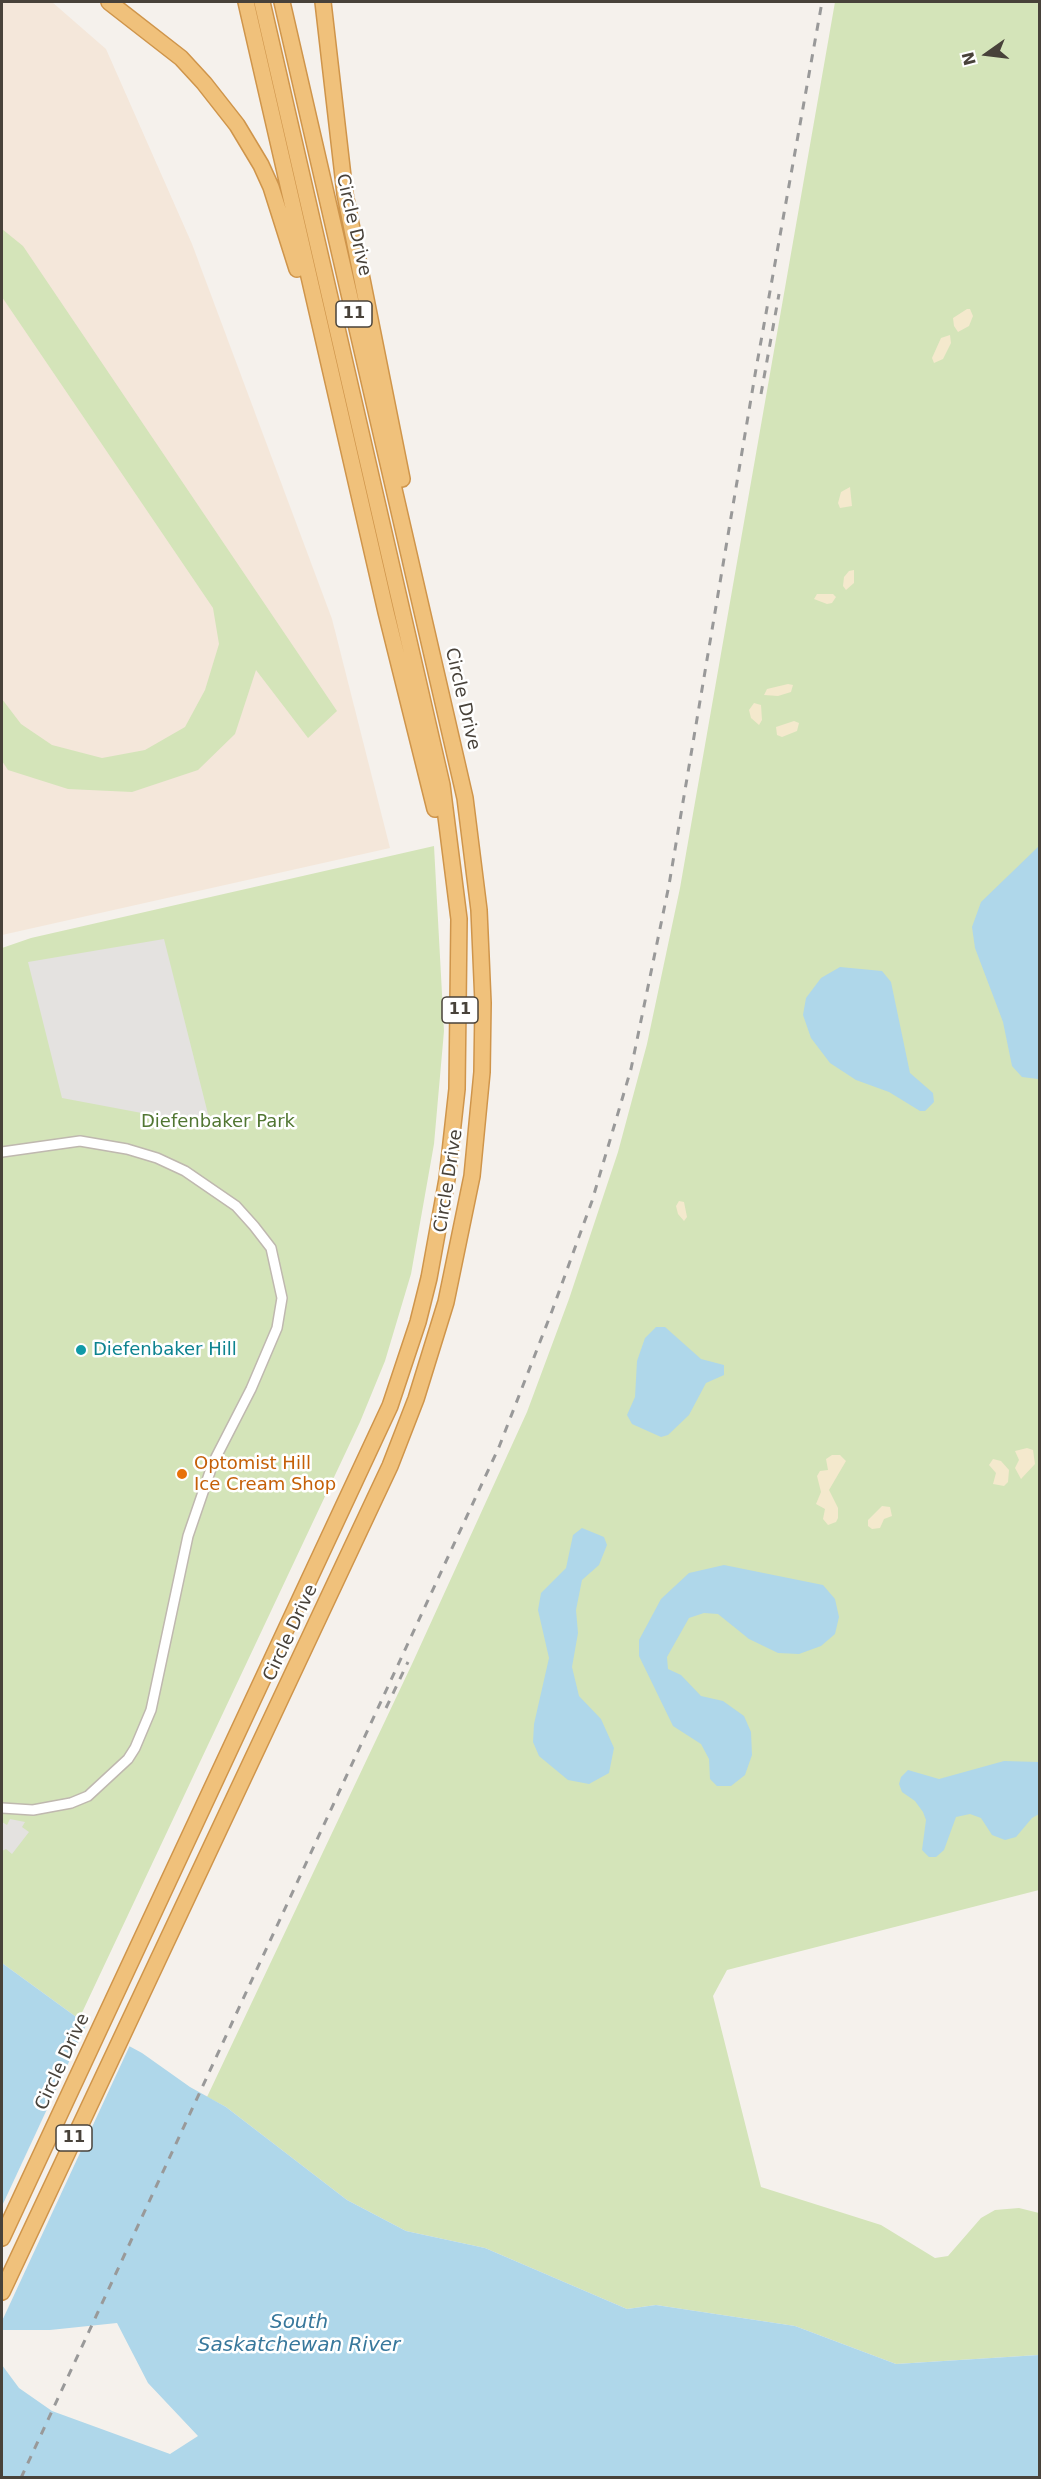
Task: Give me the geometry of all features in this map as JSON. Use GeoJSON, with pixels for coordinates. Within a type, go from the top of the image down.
{"type":"FeatureCollection","features":[{"type":"Feature","properties":{"kind":"highway"},"geometry":{"type":"LineString","coordinates":[[109,2],[153,34],[204,83],[237,125],[261,165],[287,235],[333,406],[347,444]]}},
{"type":"Feature","properties":{"kind":"highway"},"geometry":{"type":"LineString","coordinates":[[246,2],[347,444],[433,795],[443,854],[452,937],[459,956]]}},
{"type":"Feature","properties":{"kind":"highway","name":"Circle Drive"},"geometry":{"type":"LineString","coordinates":[[2,2238],[390,1406],[418,1322],[435,1248],[457,1089],[459,919],[442,785],[262,2]]}},
{"type":"Feature","properties":{"kind":"highway","name":"Circle Drive"},"geometry":{"type":"LineString","coordinates":[[2,2292],[390,1466],[433,1347],[472,1176],[481,1083],[483,1003],[479,910],[465,798],[282,2]]}},
{"type":"Feature","properties":{"kind":"highway"},"geometry":{"type":"LineString","coordinates":[[323,2],[345,194],[428,608],[426,626]]}},
{"type":"Feature","properties":{"kind":"street"},"geometry":{"type":"LineString","coordinates":[[2,1152],[80,1141],[127,1149],[157,1158],[185,1171],[236,1206],[271,1248],[282,1298],[277,1328],[251,1389],[213,1463],[188,1536],[152,1710],[135,1748],[128,1759],[88,1796],[71,1803],[33,1810],[2,1808]]}},
{"type":"Feature","properties":{"kind":"shaded area"},"geometry":{"type":"Polygon","coordinates":[[[2,2],[52,2],[106,49],[192,244],[332,619],[390,848],[2,935],[2,2]]]}},
{"type":"Feature","properties":{"kind":"shaded area"},"geometry":{"type":"Polygon","coordinates":[[[164,939],[211,1126],[62,1098],[28,962],[164,939]]]}},
{"type":"Feature","properties":{"kind":"shaded area"},"geometry":{"type":"Polygon","coordinates":[[[10,1819],[25,1822],[22,1827],[29,1832],[12,1854],[6,1849],[2,1851],[2,1822],[7,1825],[10,1819]]]}},
{"type":"Feature","properties":{"kind":"green space"},"geometry":{"type":"Polygon","coordinates":[[[835,2],[1039,2],[1039,1890],[727,1970],[713,1996],[761,2187],[881,2225],[935,2258],[948,2256],[981,2218],[995,2210],[1019,2208],[1039,2213],[1039,2355],[896,2364],[795,2326],[656,2305],[627,2309],[485,2248],[406,2231],[347,2200],[226,2107],[207,2097],[412,1664],[527,1412],[569,1299],[618,1152],[647,1044],[680,888],[835,2]]]}},
{"type":"Feature","properties":{"kind":"green space"},"geometry":{"type":"Polygon","coordinates":[[[2,229],[23,246],[337,711],[308,738],[256,670],[235,734],[198,770],[132,792],[68,789],[8,770],[2,761],[2,699],[21,724],[52,745],[102,758],[145,750],[185,727],[205,690],[219,644],[213,608],[2,297],[2,229]]]}},
{"type":"Feature","properties":{"kind":"green space","name":"Diefenbaker Park"},"geometry":{"type":"Polygon","coordinates":[[[434,846],[444,1031],[434,1144],[411,1274],[385,1361],[360,1422],[79,2019],[2,1963],[2,948],[31,938],[434,846]]]}},
{"type":"Feature","properties":{"kind":"sand"},"geometry":{"type":"Polygon","coordinates":[[[970,309],[973,316],[969,326],[958,332],[953,318],[970,309]]]}},
{"type":"Feature","properties":{"kind":"sand"},"geometry":{"type":"Polygon","coordinates":[[[950,335],[951,343],[943,359],[934,363],[932,358],[941,338],[950,335]]]}},
{"type":"Feature","properties":{"kind":"sand"},"geometry":{"type":"Polygon","coordinates":[[[850,487],[852,506],[840,508],[838,503],[841,492],[850,487]]]}},
{"type":"Feature","properties":{"kind":"sand"},"geometry":{"type":"Polygon","coordinates":[[[854,570],[854,583],[846,590],[843,586],[844,577],[849,571],[854,570]]]}},
{"type":"Feature","properties":{"kind":"sand"},"geometry":{"type":"Polygon","coordinates":[[[817,594],[833,594],[836,597],[832,603],[827,604],[814,599],[817,594]]]}},
{"type":"Feature","properties":{"kind":"sand"},"geometry":{"type":"Polygon","coordinates":[[[793,685],[791,692],[778,696],[764,695],[767,689],[793,685]]]}},
{"type":"Feature","properties":{"kind":"sand"},"geometry":{"type":"Polygon","coordinates":[[[754,703],[761,705],[762,720],[759,725],[751,718],[749,710],[754,703]]]}},
{"type":"Feature","properties":{"kind":"sand"},"geometry":{"type":"Polygon","coordinates":[[[794,721],[799,723],[797,731],[782,737],[777,735],[776,727],[794,721]]]}},
{"type":"Feature","properties":{"kind":"sand"},"geometry":{"type":"Polygon","coordinates":[[[679,1201],[684,1202],[687,1217],[684,1221],[678,1214],[676,1206],[679,1201]]]}},
{"type":"Feature","properties":{"kind":"sand"},"geometry":{"type":"Polygon","coordinates":[[[1027,1448],[1033,1450],[1035,1464],[1021,1479],[1015,1468],[1019,1460],[1015,1451],[1027,1448]]]}},
{"type":"Feature","properties":{"kind":"sand"},"geometry":{"type":"Polygon","coordinates":[[[832,1455],[840,1455],[846,1461],[829,1490],[838,1508],[838,1518],[836,1522],[828,1525],[823,1519],[825,1509],[816,1504],[821,1492],[817,1476],[820,1471],[828,1470],[826,1459],[832,1455]]]}},
{"type":"Feature","properties":{"kind":"sand"},"geometry":{"type":"Polygon","coordinates":[[[993,1459],[1001,1461],[1009,1470],[1008,1482],[1004,1486],[993,1484],[996,1473],[989,1465],[993,1459]]]}},
{"type":"Feature","properties":{"kind":"sand"},"geometry":{"type":"Polygon","coordinates":[[[882,1506],[890,1507],[892,1516],[884,1519],[880,1528],[872,1529],[868,1526],[868,1520],[882,1506]]]}},
{"type":"Feature","properties":{"kind":"water"},"geometry":{"type":"Polygon","coordinates":[[[1039,846],[1040,1079],[1038,1079],[1022,1077],[1012,1066],[1003,1022],[975,948],[972,927],[981,902],[1039,846]]]}},
{"type":"Feature","properties":{"kind":"water"},"geometry":{"type":"Polygon","coordinates":[[[840,967],[882,971],[891,982],[910,1073],[933,1093],[934,1102],[925,1111],[920,1111],[889,1092],[856,1080],[830,1063],[811,1038],[803,1015],[806,998],[821,978],[840,967]]]}},
{"type":"Feature","properties":{"kind":"water"},"geometry":{"type":"Polygon","coordinates":[[[656,1327],[665,1327],[701,1359],[724,1365],[724,1375],[706,1383],[689,1415],[668,1435],[661,1437],[632,1424],[627,1415],[635,1397],[637,1361],[645,1338],[656,1327]]]}},
{"type":"Feature","properties":{"kind":"water"},"geometry":{"type":"Polygon","coordinates":[[[582,1528],[604,1537],[607,1545],[599,1565],[582,1580],[576,1610],[578,1633],[572,1667],[579,1696],[601,1719],[614,1748],[609,1773],[589,1784],[568,1780],[539,1756],[533,1742],[534,1724],[549,1658],[538,1610],[541,1593],[566,1568],[573,1535],[582,1528]]]}},
{"type":"Feature","properties":{"kind":"water"},"geometry":{"type":"Polygon","coordinates":[[[724,1565],[823,1585],[835,1599],[839,1617],[835,1634],[821,1646],[799,1654],[778,1653],[749,1639],[718,1614],[704,1613],[689,1618],[667,1657],[668,1669],[681,1675],[701,1696],[723,1701],[744,1716],[751,1732],[752,1755],[745,1775],[731,1786],[717,1786],[710,1779],[709,1759],[701,1744],[673,1726],[639,1656],[639,1640],[661,1599],[689,1573],[724,1565]]]}},
{"type":"Feature","properties":{"kind":"water"},"geometry":{"type":"Polygon","coordinates":[[[1004,1761],[1039,1762],[1039,1814],[1032,1818],[1016,1837],[1005,1840],[992,1835],[981,1818],[970,1814],[956,1817],[944,1850],[936,1857],[929,1857],[922,1850],[926,1820],[915,1801],[902,1792],[899,1784],[901,1777],[908,1770],[939,1779],[1004,1761]]]}},
{"type":"Feature","properties":{"kind":"water","name":"South Saskatchewan River"},"geometry":{"type":"Polygon","coordinates":[[[2,1963],[79,2019],[142,2053],[190,2087],[226,2107],[347,2200],[406,2231],[485,2248],[627,2309],[656,2305],[795,2326],[896,2364],[1039,2355],[1039,2477],[2,2477],[2,2365],[19,2388],[52,2411],[170,2454],[198,2436],[148,2383],[117,2323],[50,2330],[2,2330],[2,1963]]]}},
{"type":"Feature","properties":{"kind":"pier"},"geometry":{"type":"Polygon","coordinates":[[[88,2021],[131,2043],[2,2321],[2,2206],[88,2021]]]}},
{"type":"Feature","properties":{"kind":"railway"},"geometry":{"type":"LineString","coordinates":[[21,2478],[499,1447],[592,1201],[631,1069],[669,885],[756,369],[822,2]]}},
{"type":"Feature","properties":{"kind":"railway"},"geometry":{"type":"LineString","coordinates":[[761,394],[779,294]]}},
{"type":"Feature","properties":{"kind":"railway"},"geometry":{"type":"LineString","coordinates":[[386,1708],[408,1662]]}},
{"type":"Feature","properties":{"kind":"place","name":"Diefenbaker Hill"},"geometry":{"type":"Point","coordinates":[81,1350]}},
{"type":"Feature","properties":{"kind":"place","name":"Optomist Hill Ice Cream Shop"},"geometry":{"type":"Point","coordinates":[182,1474]}}]}
